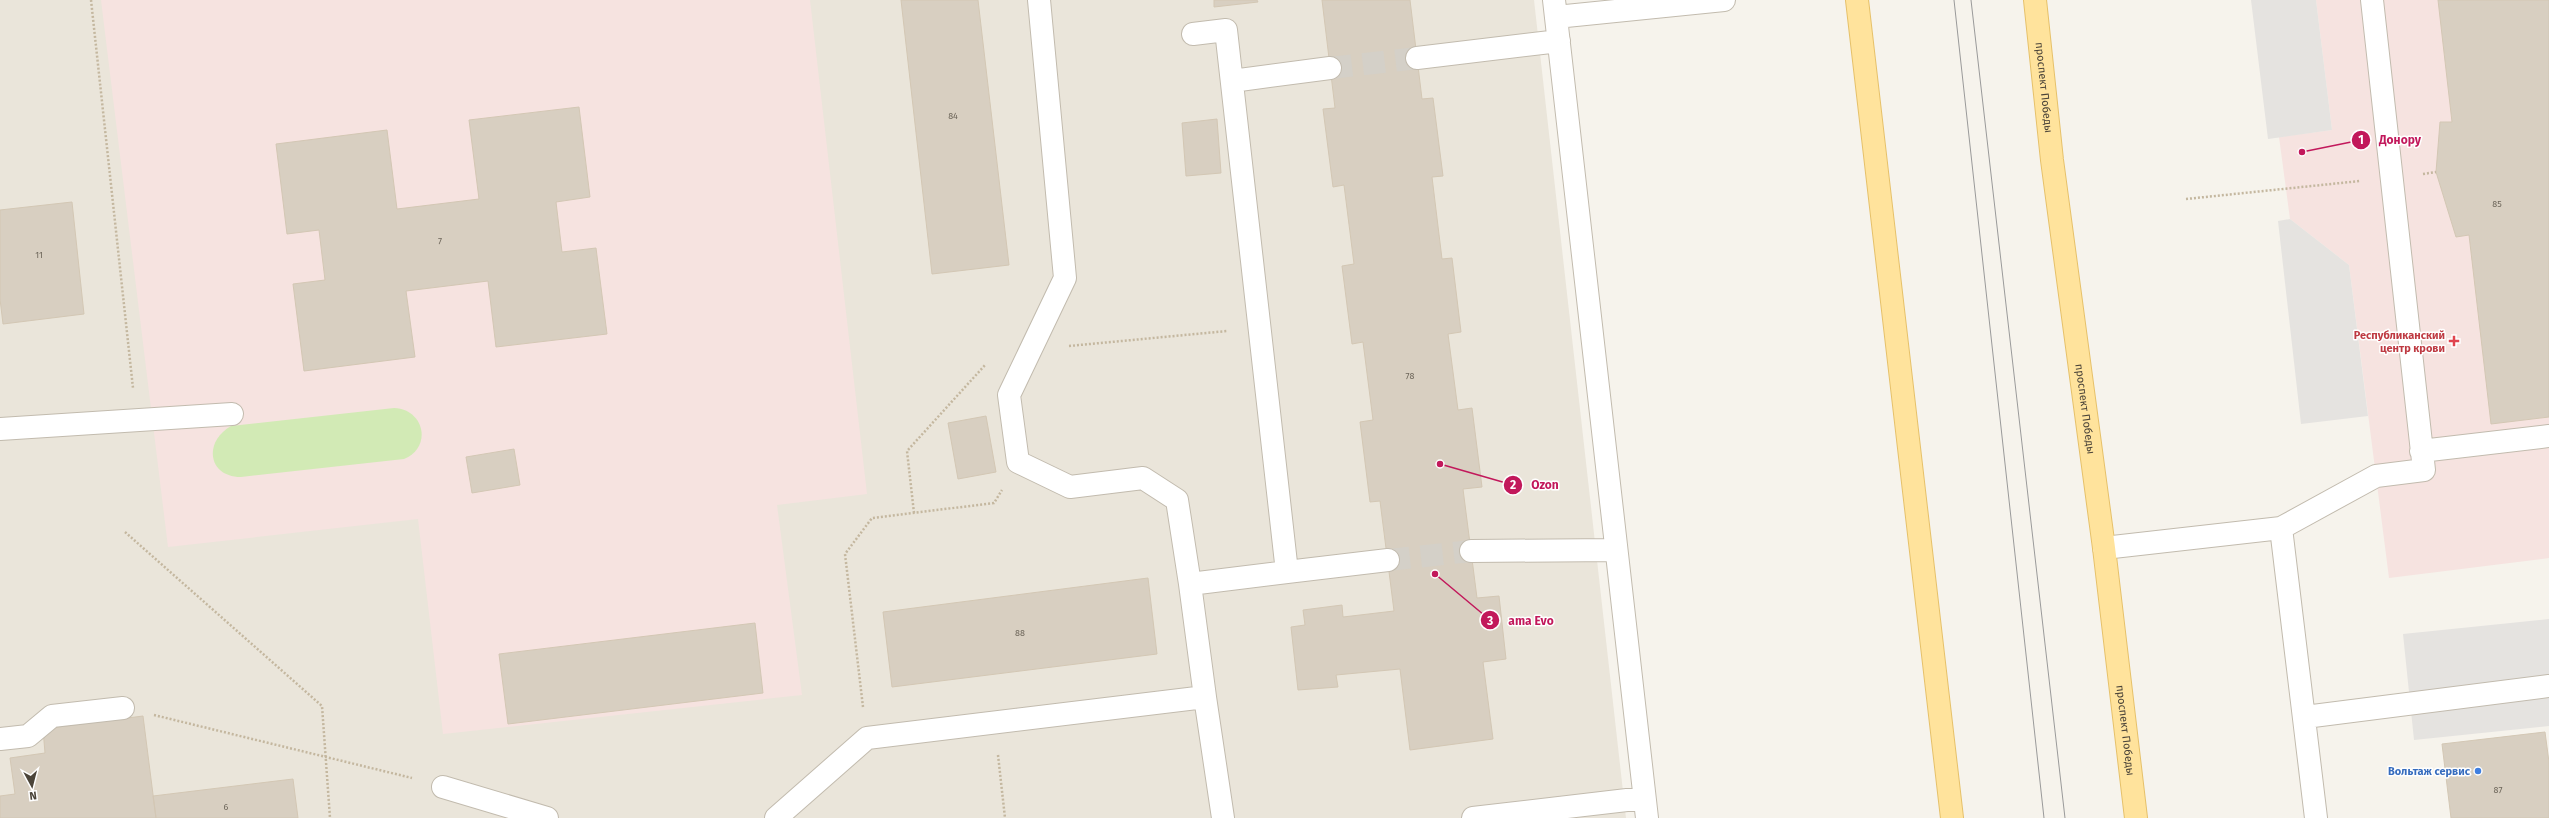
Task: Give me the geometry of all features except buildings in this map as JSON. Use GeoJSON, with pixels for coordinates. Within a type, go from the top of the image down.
{"type":"FeatureCollection","features":[{"type":"Feature","properties":{"kind":"main road"},"geometry":{"type":"LineString","coordinates":[[1857,0],[1952,818]]}},
{"type":"Feature","properties":{"kind":"main road","name":"проспект Победы"},"geometry":{"type":"LineString","coordinates":[[2035,0],[2053,168],[2104,548],[2136,818]]}},
{"type":"Feature","properties":{"kind":"lane"},"geometry":{"type":"LineString","coordinates":[[1038,0],[1065,278],[1009,395],[1018,462],[1070,487],[1143,478],[1177,500],[1223,818]]}},
{"type":"Feature","properties":{"kind":"lane"},"geometry":{"type":"LineString","coordinates":[[1473,818],[1645,808],[1555,9],[1724,0]]}},
{"type":"Feature","properties":{"kind":"lane"},"geometry":{"type":"LineString","coordinates":[[2104,548],[2281,528],[2376,476],[2424,470],[2372,0]]}},
{"type":"Feature","properties":{"kind":"lane"},"geometry":{"type":"LineString","coordinates":[[1193,34],[1226,30],[1287,572]]}},
{"type":"Feature","properties":{"kind":"lane"},"geometry":{"type":"LineString","coordinates":[[1417,58],[1559,41]]}},
{"type":"Feature","properties":{"kind":"lane"},"geometry":{"type":"LineString","coordinates":[[1232,81],[1330,68]]}},
{"type":"Feature","properties":{"kind":"lane"},"geometry":{"type":"LineString","coordinates":[[0,429],[232,414]]}},
{"type":"Feature","properties":{"kind":"lane"},"geometry":{"type":"LineString","coordinates":[[2421,451],[2549,436]]}},
{"type":"Feature","properties":{"kind":"lane"},"geometry":{"type":"LineString","coordinates":[[2281,528],[2316,818]]}},
{"type":"Feature","properties":{"kind":"lane"},"geometry":{"type":"LineString","coordinates":[[1471,551],[1616,550]]}},
{"type":"Feature","properties":{"kind":"lane"},"geometry":{"type":"LineString","coordinates":[[1190,584],[1388,560]]}},
{"type":"Feature","properties":{"kind":"lane"},"geometry":{"type":"LineString","coordinates":[[2304,717],[2549,686]]}},
{"type":"Feature","properties":{"kind":"lane"},"geometry":{"type":"LineString","coordinates":[[776,818],[866,738],[1205,697]]}},
{"type":"Feature","properties":{"kind":"lane"},"geometry":{"type":"LineString","coordinates":[[0,739],[28,736],[52,716],[123,708]]}},
{"type":"Feature","properties":{"kind":"lane"},"geometry":{"type":"LineString","coordinates":[[443,787],[547,818]]}},
{"type":"Feature","properties":{"kind":"path"},"geometry":{"type":"LineString","coordinates":[[91,0],[136,420]]}},
{"type":"Feature","properties":{"kind":"path"},"geometry":{"type":"LineString","coordinates":[[2186,199],[2436,172]]}},
{"type":"Feature","properties":{"kind":"path"},"geometry":{"type":"LineString","coordinates":[[1031,350],[1260,328]]}},
{"type":"Feature","properties":{"kind":"path"},"geometry":{"type":"LineString","coordinates":[[914,513],[907,450],[991,359]]}},
{"type":"Feature","properties":{"kind":"path"},"geometry":{"type":"LineString","coordinates":[[866,738],[845,554],[872,518],[994,503],[1018,462]]}},
{"type":"Feature","properties":{"kind":"path"},"geometry":{"type":"LineString","coordinates":[[125,532],[322,706],[330,818]]}},
{"type":"Feature","properties":{"kind":"path"},"geometry":{"type":"LineString","coordinates":[[123,708],[326,756],[443,787]]}},
{"type":"Feature","properties":{"kind":"path"},"geometry":{"type":"LineString","coordinates":[[995,722],[1005,818]]}},
{"type":"Feature","properties":{"kind":"shaded area"},"geometry":{"type":"Polygon","coordinates":[[[0,0],[1534,0],[1626,818],[0,818],[0,0]]]}},
{"type":"Feature","properties":{"kind":"shaded area"},"geometry":{"type":"Polygon","coordinates":[[[101,0],[810,0],[867,494],[777,505],[802,695],[443,734],[418,519],[168,547],[101,0]]]}},
{"type":"Feature","properties":{"kind":"shaded area"},"geometry":{"type":"Polygon","coordinates":[[[2251,0],[2316,0],[2332,130],[2268,139],[2251,0]]]}},
{"type":"Feature","properties":{"kind":"shaded area","name":"Республиканский центр крови"},"geometry":{"type":"Polygon","coordinates":[[[2316,0],[2549,0],[2549,558],[2389,578],[2349,265],[2290,219],[2279,137],[2332,130],[2316,0]]]}},
{"type":"Feature","properties":{"kind":"shaded area"},"geometry":{"type":"Polygon","coordinates":[[[2290,219],[2349,265],[2368,416],[2301,424],[2278,221],[2290,219]]]}},
{"type":"Feature","properties":{"kind":"shaded area"},"geometry":{"type":"Polygon","coordinates":[[[2549,619],[2549,726],[2414,740],[2403,634],[2549,619]]]}},
{"type":"Feature","properties":{"kind":"green space"},"geometry":{"type":"Polygon","coordinates":[[[394,408],[404,410],[412,415],[418,421],[421,429],[419,446],[413,453],[404,459],[241,477],[230,475],[222,471],[216,465],[213,458],[213,449],[216,441],[222,433],[231,426],[394,408]]]}},
{"type":"Feature","properties":{"kind":"tunnel"},"geometry":{"type":"LineString","coordinates":[[1330,68],[1417,58]]}},
{"type":"Feature","properties":{"kind":"tunnel"},"geometry":{"type":"LineString","coordinates":[[1388,560],[1471,551]]}},
{"type":"Feature","properties":{"kind":"tram line"},"geometry":{"type":"LineString","coordinates":[[1954,0],[2044,818]]}},
{"type":"Feature","properties":{"kind":"tram line"},"geometry":{"type":"LineString","coordinates":[[1971,0],[2065,818]]}},
{"type":"Feature","properties":{"kind":"place","name":"Донору"},"geometry":{"type":"Point","coordinates":[2302,152]}},
{"type":"Feature","properties":{"kind":"place","name":"Республиканский центр крови"},"geometry":{"type":"Point","coordinates":[2454,341]}},
{"type":"Feature","properties":{"kind":"place","name":"Ozon"},"geometry":{"type":"Point","coordinates":[1440,464]}},
{"type":"Feature","properties":{"kind":"place","name":"ama Evo"},"geometry":{"type":"Point","coordinates":[1435,574]}},
{"type":"Feature","properties":{"kind":"place","name":"Вольтаж сервис"},"geometry":{"type":"Point","coordinates":[2478,771]}}]}
